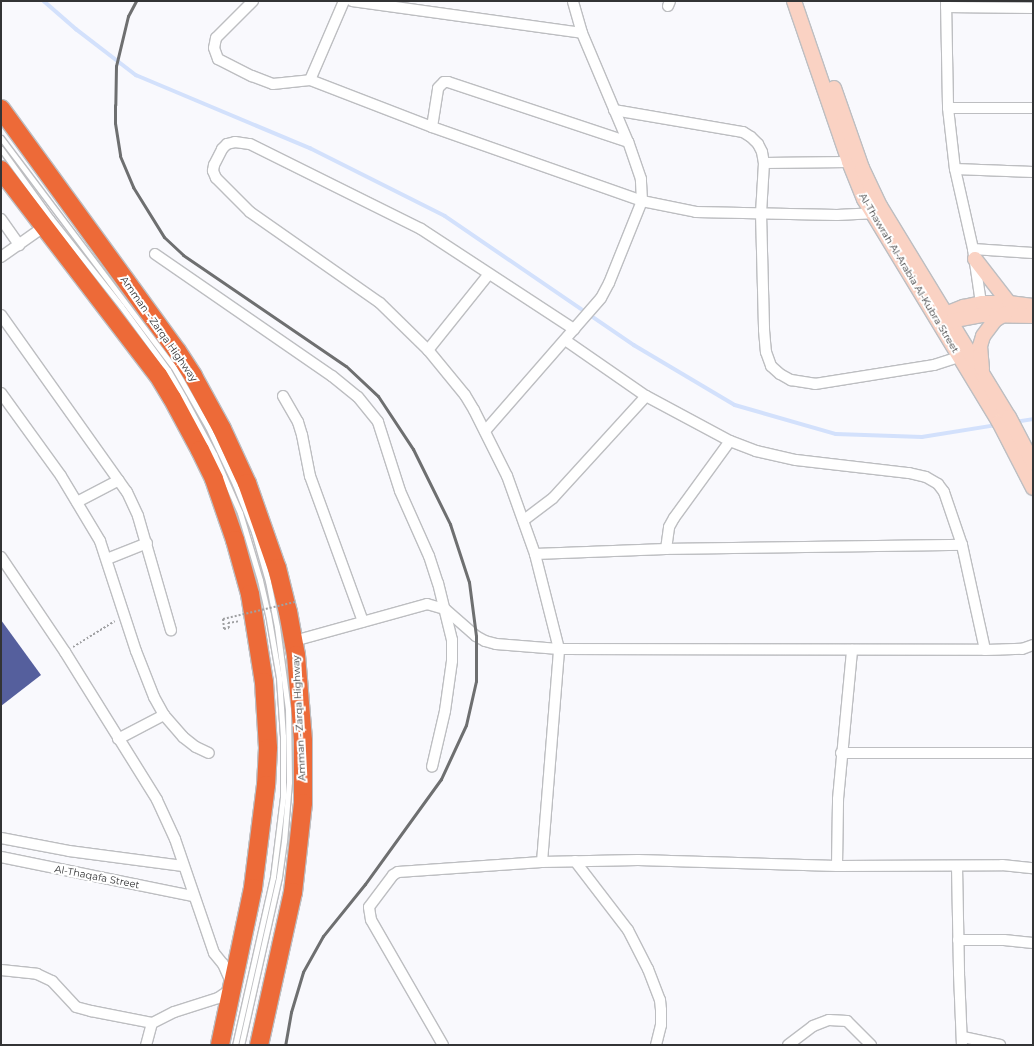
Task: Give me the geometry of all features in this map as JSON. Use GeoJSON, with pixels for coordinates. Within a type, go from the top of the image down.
{"type":"FeatureCollection","features":[{"type":"Feature","properties":{"kind":"highway","name":"Amman - Zarqa Highway"},"geometry":{"type":"LineString","coordinates":[[1,109],[177,351],[208,402],[235,456],[258,511],[279,575],[294,641],[303,740],[303,803],[301,834],[287,921],[259,1045]]}},
{"type":"Feature","properties":{"kind":"highway"},"geometry":{"type":"LineString","coordinates":[[1,170],[158,375],[186,421],[214,479],[225,510],[250,594],[264,682],[268,755],[258,858],[248,918],[231,989],[220,1045]]}},
{"type":"Feature","properties":{"kind":"main road","name":"Al-Thawrah Al-Arabia Al-Kubra Street"},"geometry":{"type":"LineString","coordinates":[[794,1],[857,184],[872,213],[943,320],[983,374],[1014,438],[1033,463]]}},
{"type":"Feature","properties":{"kind":"main road","name":"Al-Thawrah Al-Arabia Al-Kubra Street"},"geometry":{"type":"LineString","coordinates":[[802,1],[872,190],[943,320],[959,357],[1004,420]]}},
{"type":"Feature","properties":{"kind":"main road"},"geometry":{"type":"LineString","coordinates":[[974,254],[1007,308],[1033,316]]}},
{"type":"Feature","properties":{"kind":"main road"},"geometry":{"type":"LineString","coordinates":[[943,320],[982,309],[1033,306]]}},
{"type":"Feature","properties":{"kind":"main road"},"geometry":{"type":"LineString","coordinates":[[983,374],[980,346],[983,336],[995,320],[1007,308]]}},
{"type":"Feature","properties":{"kind":"main road","name":"Al-Thawrah Al-Arabia Al-Kubra Street"},"geometry":{"type":"LineString","coordinates":[[1014,438],[1033,488]]}},
{"type":"Feature","properties":{"kind":"street"},"geometry":{"type":"LineString","coordinates":[[253,1],[216,38],[214,48],[218,59],[252,76],[273,84],[310,80],[432,127],[642,201],[696,212],[837,215],[872,213]]}},
{"type":"Feature","properties":{"kind":"street"},"geometry":{"type":"LineString","coordinates":[[310,80],[344,1]]}},
{"type":"Feature","properties":{"kind":"street"},"geometry":{"type":"LineString","coordinates":[[352,1],[582,33]]}},
{"type":"Feature","properties":{"kind":"street"},"geometry":{"type":"LineString","coordinates":[[485,431],[601,298],[609,283],[642,201],[640,179],[628,142],[582,33],[574,1]]}},
{"type":"Feature","properties":{"kind":"street"},"geometry":{"type":"LineString","coordinates":[[982,309],[974,254],[955,169],[948,108],[946,4],[1033,8]]}},
{"type":"Feature","properties":{"kind":"street"},"geometry":{"type":"LineString","coordinates":[[432,127],[438,88],[444,82],[448,82],[628,142]]}},
{"type":"Feature","properties":{"kind":"street"},"geometry":{"type":"LineString","coordinates":[[948,108],[1033,108]]}},
{"type":"Feature","properties":{"kind":"street"},"geometry":{"type":"LineString","coordinates":[[614,110],[743,132],[751,136],[758,144],[762,152],[764,163],[761,213],[764,330],[766,352],[771,366],[780,374],[791,380],[815,384],[934,365],[959,357]]}},
{"type":"Feature","properties":{"kind":"street"},"geometry":{"type":"LineString","coordinates":[[542,862],[559,649],[535,554],[507,476],[465,395],[428,350],[380,303],[250,212],[216,178],[213,171],[214,166],[222,149],[227,144],[235,142],[250,144],[421,230],[446,244],[488,274],[574,329]]}},
{"type":"Feature","properties":{"kind":"street"},"geometry":{"type":"LineString","coordinates":[[764,163],[849,162]]}},
{"type":"Feature","properties":{"kind":"street"},"geometry":{"type":"LineString","coordinates":[[955,169],[1033,172]]}},
{"type":"Feature","properties":{"kind":"street"},"geometry":{"type":"LineString","coordinates":[[1,220],[20,245]]}},
{"type":"Feature","properties":{"kind":"street"},"geometry":{"type":"LineString","coordinates":[[1,257],[45,226]]}},
{"type":"Feature","properties":{"kind":"street"},"geometry":{"type":"LineString","coordinates":[[974,254],[1033,253]]}},
{"type":"Feature","properties":{"kind":"street"},"geometry":{"type":"LineString","coordinates":[[155,254],[332,376],[358,398],[372,413],[382,431],[400,491],[429,556],[445,609],[452,640],[452,661],[445,711],[432,767]]}},
{"type":"Feature","properties":{"kind":"street"},"geometry":{"type":"LineString","coordinates":[[428,350],[488,274]]}},
{"type":"Feature","properties":{"kind":"street"},"geometry":{"type":"LineString","coordinates":[[1,315],[119,480],[138,516],[171,630]]}},
{"type":"Feature","properties":{"kind":"street"},"geometry":{"type":"LineString","coordinates":[[565,340],[646,396],[730,441],[756,451],[796,460],[909,473],[926,477],[938,484],[944,492],[962,545],[985,650]]}},
{"type":"Feature","properties":{"kind":"street"},"geometry":{"type":"LineString","coordinates":[[1,393],[77,502],[100,541],[149,685],[164,715],[183,737],[196,747],[209,753]]}},
{"type":"Feature","properties":{"kind":"street"},"geometry":{"type":"LineString","coordinates":[[282,396],[298,422],[312,484],[363,622]]}},
{"type":"Feature","properties":{"kind":"street"},"geometry":{"type":"LineString","coordinates":[[524,520],[553,498],[646,396]]}},
{"type":"Feature","properties":{"kind":"street"},"geometry":{"type":"LineString","coordinates":[[666,549],[669,527],[674,518],[730,441]]}},
{"type":"Feature","properties":{"kind":"street"},"geometry":{"type":"LineString","coordinates":[[77,502],[119,480]]}},
{"type":"Feature","properties":{"kind":"street"},"geometry":{"type":"LineString","coordinates":[[107,559],[147,543]]}},
{"type":"Feature","properties":{"kind":"street"},"geometry":{"type":"LineString","coordinates":[[535,554],[666,549],[962,545]]}},
{"type":"Feature","properties":{"kind":"street"},"geometry":{"type":"LineString","coordinates":[[1,556],[65,652],[157,800],[168,822],[214,953],[227,972],[231,989],[218,998],[168,1014],[152,1023],[91,1012],[76,1007],[52,981],[37,974],[1,970]]}},
{"type":"Feature","properties":{"kind":"street"},"geometry":{"type":"LineString","coordinates":[[294,641],[427,604],[445,609],[476,636],[485,641],[496,644],[559,649],[1022,649],[1033,651]]}},
{"type":"Feature","properties":{"kind":"street"},"geometry":{"type":"LineString","coordinates":[[1022,649],[1033,645]]}},
{"type":"Feature","properties":{"kind":"street"},"geometry":{"type":"LineString","coordinates":[[837,866],[838,799],[841,753],[852,650]]}},
{"type":"Feature","properties":{"kind":"street"},"geometry":{"type":"LineString","coordinates":[[118,739],[164,715]]}},
{"type":"Feature","properties":{"kind":"street"},"geometry":{"type":"LineString","coordinates":[[841,753],[1033,753]]}},
{"type":"Feature","properties":{"kind":"street","name":"Al-Thaqafa Street"},"geometry":{"type":"LineString","coordinates":[[1,838],[69,851],[183,866]]}},
{"type":"Feature","properties":{"kind":"street","name":"Al-Thaqafa Street"},"geometry":{"type":"LineString","coordinates":[[1,858],[193,896]]}},
{"type":"Feature","properties":{"kind":"street"},"geometry":{"type":"LineString","coordinates":[[443,1045],[373,926],[369,906],[393,875],[398,872],[542,862],[638,860],[837,866],[1014,866],[1033,868]]}},
{"type":"Feature","properties":{"kind":"street"},"geometry":{"type":"LineString","coordinates":[[575,861],[628,930],[648,969],[660,1000],[661,1025],[656,1045]]}},
{"type":"Feature","properties":{"kind":"street"},"geometry":{"type":"LineString","coordinates":[[957,866],[958,940],[963,1041],[1000,1045]]}},
{"type":"Feature","properties":{"kind":"street"},"geometry":{"type":"LineString","coordinates":[[958,940],[1004,940],[1033,943]]}},
{"type":"Feature","properties":{"kind":"street"},"geometry":{"type":"LineString","coordinates":[[788,1045],[813,1026],[829,1020],[847,1022],[871,1045]]}},
{"type":"Feature","properties":{"kind":"street"},"geometry":{"type":"LineString","coordinates":[[146,1045],[152,1023]]}},
{"type":"Feature","properties":{"kind":"lane"},"geometry":{"type":"LineString","coordinates":[[1,138],[173,366],[208,427],[235,484],[254,532],[268,581],[277,627],[288,709],[289,789],[279,877],[241,1045]]}},
{"type":"Feature","properties":{"kind":"lane"},"geometry":{"type":"LineString","coordinates":[[1,149],[51,218],[121,306],[168,370],[214,454],[240,513],[260,580],[273,642],[279,685],[284,736],[283,797],[273,877],[235,1045]]}},
{"type":"Feature","properties":{"kind":"path"},"geometry":{"type":"LineString","coordinates":[[228,623],[229,628],[224,629],[223,620],[295,602]]}},
{"type":"Feature","properties":{"kind":"path"},"geometry":{"type":"LineString","coordinates":[[65,652],[125,615]]}},
{"type":"Feature","properties":{"kind":"building"},"geometry":{"type":"Polygon","coordinates":[[[1,620],[41,675],[1,706],[1,620]]]}},
{"type":"Feature","properties":{"kind":"waterway"},"geometry":{"type":"LineString","coordinates":[[44,1],[76,29],[136,75],[310,148],[445,216],[634,345],[735,405],[836,434],[922,437],[997,425]]}},
{"type":"Feature","properties":{"kind":"waterway"},"geometry":{"type":"LineString","coordinates":[[1015,422],[1033,419]]}},
{"type":"Feature","properties":{"kind":"railway"},"geometry":{"type":"LineString","coordinates":[[136,1],[128,16],[116,66],[115,105],[115,123],[120,156],[133,187],[164,237],[183,255],[346,366],[378,396],[413,449],[450,524],[469,582],[476,636],[476,681],[466,725],[441,779],[365,884],[323,936],[303,972],[291,1012],[285,1045]]}}]}
